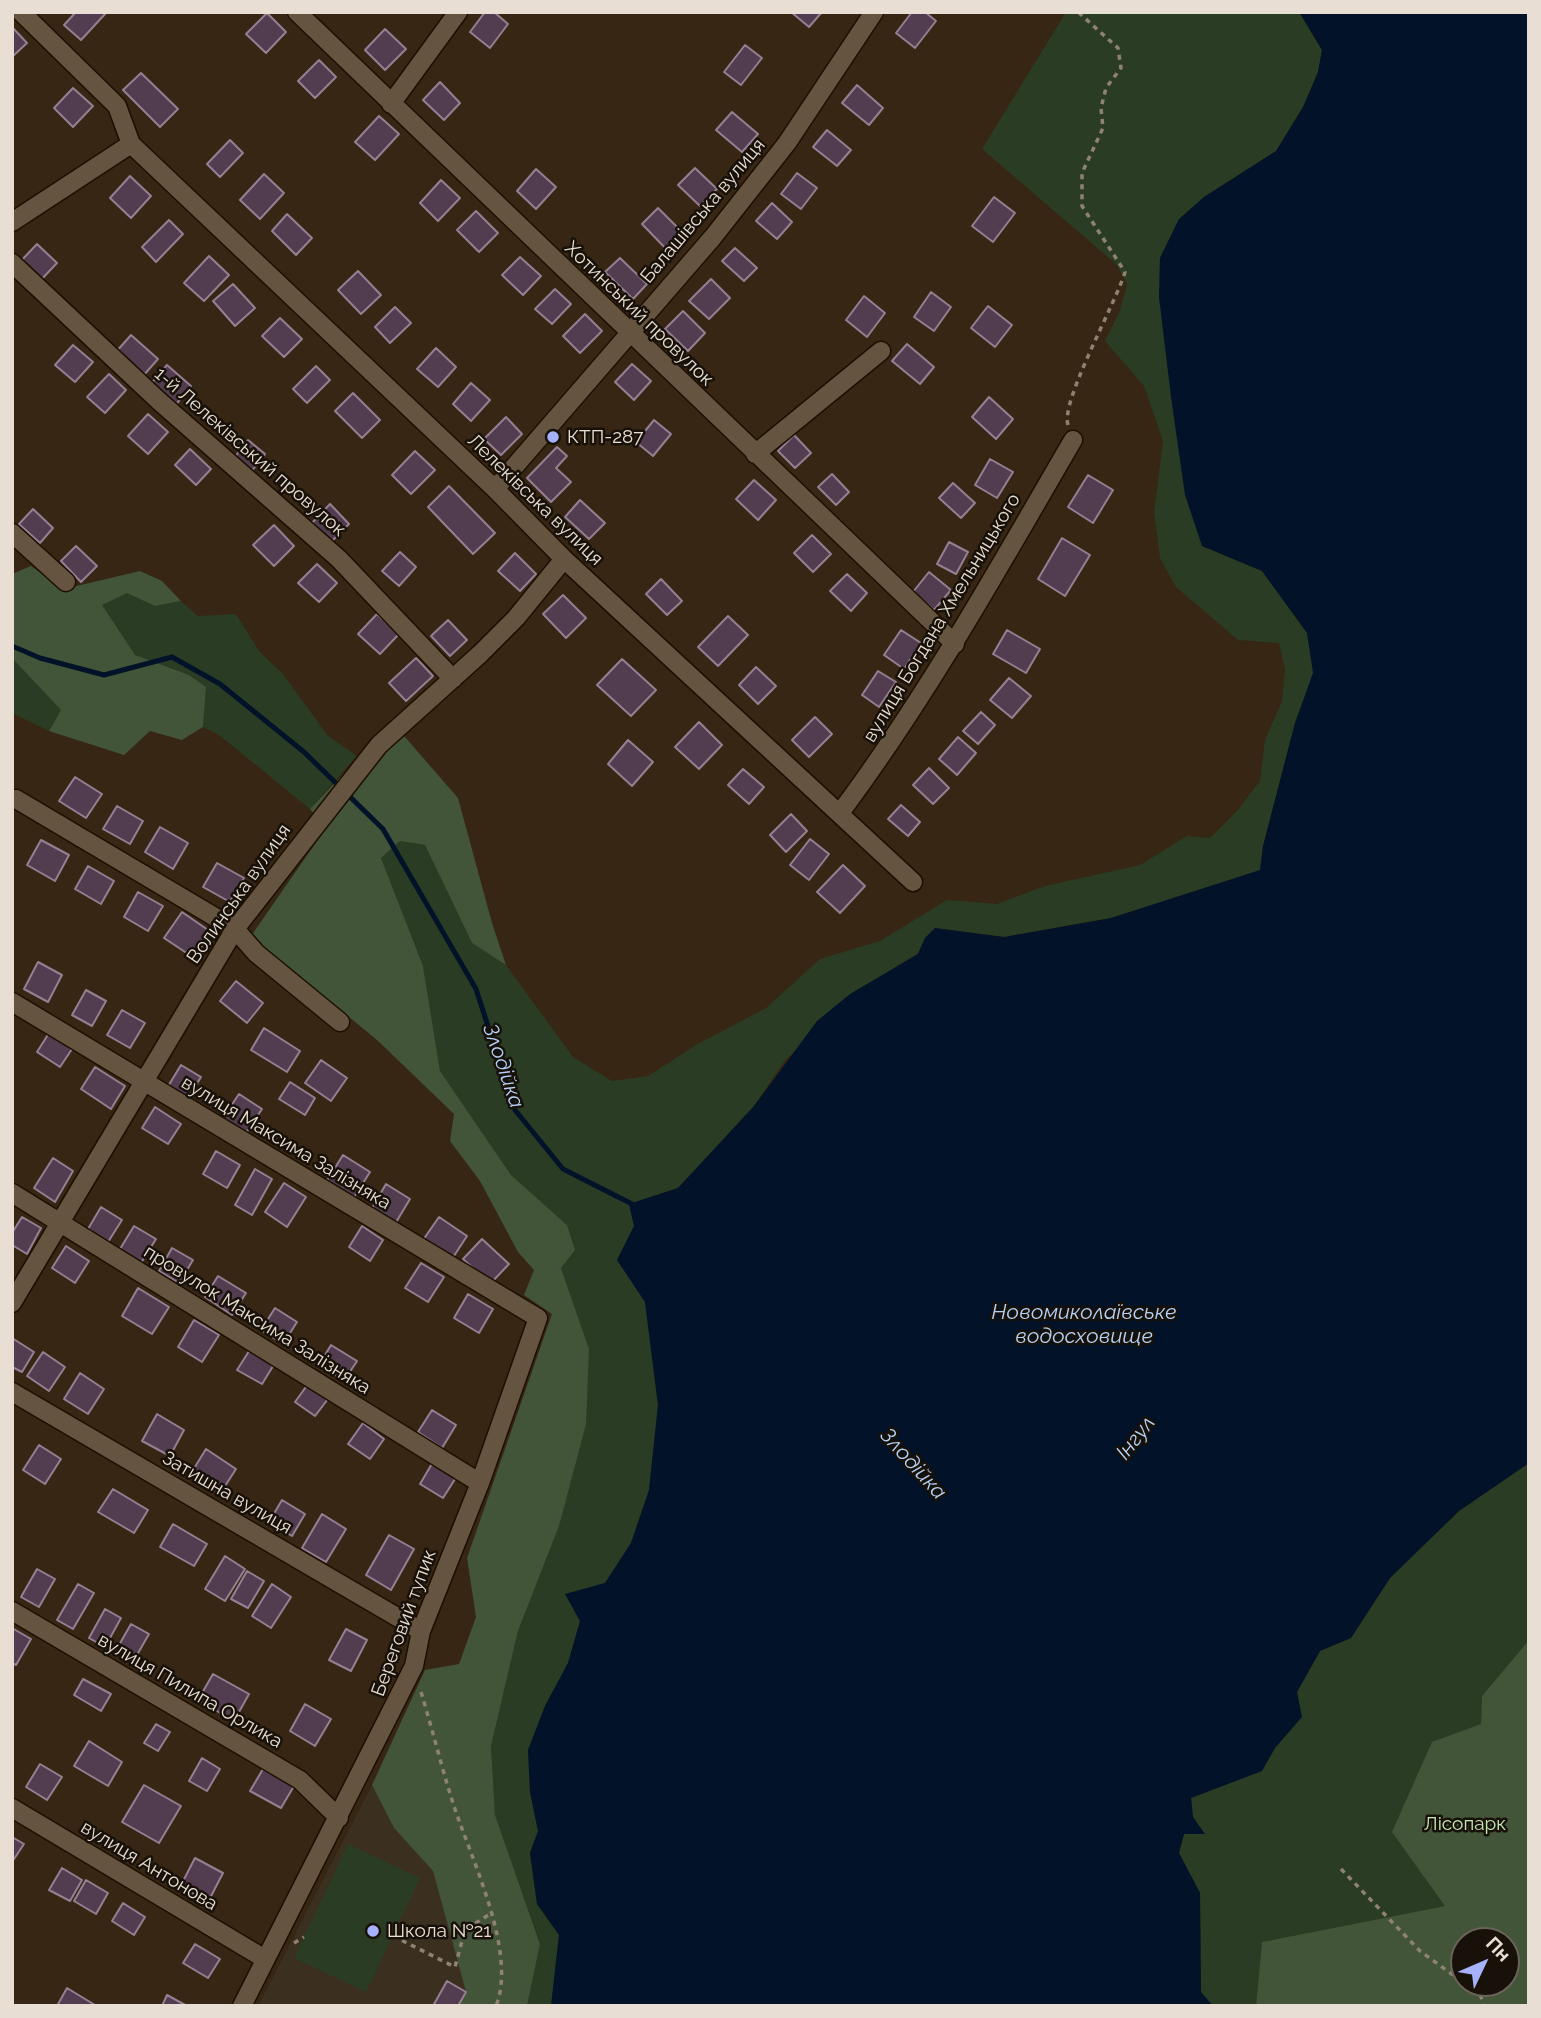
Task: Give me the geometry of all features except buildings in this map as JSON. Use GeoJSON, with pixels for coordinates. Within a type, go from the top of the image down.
{"type":"FeatureCollection","features":[{"type":"Feature","properties":{"kind":"street","name":"Лелеківська вулиця"},"geometry":{"type":"LineString","coordinates":[[21,12],[117,106],[131,144],[495,489],[564,559],[913,882]]}},
{"type":"Feature","properties":{"kind":"street","name":"Хотинський провулок"},"geometry":{"type":"LineString","coordinates":[[297,12],[628,333],[955,644]]}},
{"type":"Feature","properties":{"kind":"street"},"geometry":{"type":"LineString","coordinates":[[391,104],[458,12]]}},
{"type":"Feature","properties":{"kind":"street","name":"Балашівська вулиця"},"geometry":{"type":"LineString","coordinates":[[495,489],[713,237],[787,143],[874,12]]}},
{"type":"Feature","properties":{"kind":"street"},"geometry":{"type":"LineString","coordinates":[[12,222],[131,144]]}},
{"type":"Feature","properties":{"kind":"street","name":"1-й Лелеківський провулок"},"geometry":{"type":"LineString","coordinates":[[12,262],[159,401],[339,559],[453,679]]}},
{"type":"Feature","properties":{"kind":"street"},"geometry":{"type":"LineString","coordinates":[[755,454],[881,351]]}},
{"type":"Feature","properties":{"kind":"street","name":"вулиця Богдана Хмельницького"},"geometry":{"type":"LineString","coordinates":[[840,813],[898,735],[955,644],[1073,440]]}},
{"type":"Feature","properties":{"kind":"street"},"geometry":{"type":"LineString","coordinates":[[12,533],[66,582]]}},
{"type":"Feature","properties":{"kind":"street","name":"Волинська вулиця"},"geometry":{"type":"LineString","coordinates":[[12,1303],[235,929],[379,745],[516,618],[564,559]]}},
{"type":"Feature","properties":{"kind":"street"},"geometry":{"type":"LineString","coordinates":[[16,799],[235,929],[256,953],[340,1022]]}},
{"type":"Feature","properties":{"kind":"street","name":"вулиця Максима Залізняка"},"geometry":{"type":"LineString","coordinates":[[12,1002],[538,1318]]}},
{"type":"Feature","properties":{"kind":"street","name":"провулок Максима Залізняка"},"geometry":{"type":"LineString","coordinates":[[12,1193],[480,1483]]}},
{"type":"Feature","properties":{"kind":"street","name":"Береговий тупик"},"geometry":{"type":"LineString","coordinates":[[242,2006],[414,1666],[421,1631],[480,1483],[538,1318]]}},
{"type":"Feature","properties":{"kind":"street","name":"Затишна вулиця"},"geometry":{"type":"LineString","coordinates":[[12,1392],[421,1631]]}},
{"type":"Feature","properties":{"kind":"street","name":"вулиця Пилипа Орлика"},"geometry":{"type":"LineString","coordinates":[[12,1611],[300,1780],[339,1818]]}},
{"type":"Feature","properties":{"kind":"street","name":"вулиця Антонова"},"geometry":{"type":"LineString","coordinates":[[12,1808],[265,1959]]}},
{"type":"Feature","properties":{"kind":"path"},"geometry":{"type":"LineString","coordinates":[[1073,440],[1065,417],[1068,407],[1084,371],[1089,349],[1116,301],[1125,272],[1082,206],[1082,173],[1103,128],[1101,108],[1106,88],[1121,68],[1118,48],[1078,12]]}},
{"type":"Feature","properties":{"kind":"path"},"geometry":{"type":"LineString","coordinates":[[414,1666],[453,1802],[493,1912],[503,1989],[496,2006]]}},
{"type":"Feature","properties":{"kind":"path"},"geometry":{"type":"LineString","coordinates":[[1341,1869],[1420,1951],[1450,1973]]}},
{"type":"Feature","properties":{"kind":"path"},"geometry":{"type":"LineString","coordinates":[[393,1936],[455,1967],[465,1930],[493,1912]]}},
{"type":"Feature","properties":{"kind":"shaded area","name":"Школа №21"},"geometry":{"type":"Polygon","coordinates":[[[372,1785],[394,1828],[433,1871],[466,1992],[458,2006],[258,2006],[372,1785]]]}},
{"type":"Feature","properties":{"kind":"green space"},"geometry":{"type":"Polygon","coordinates":[[[1066,12],[1299,12],[1322,50],[1318,72],[1303,107],[1276,151],[1204,197],[1179,219],[1160,258],[1159,297],[1202,546],[1262,571],[1307,633],[1314,673],[1295,723],[1263,846],[1260,871],[1111,918],[1004,937],[935,928],[925,938],[918,953],[894,968],[785,1060],[754,1106],[678,1188],[630,1204],[634,1226],[617,1260],[645,1302],[658,1405],[649,1490],[631,1543],[605,1583],[566,1595],[580,1621],[568,1663],[545,1706],[528,1750],[530,1792],[538,1831],[530,1853],[537,1904],[559,1935],[551,2006],[527,2006],[540,1943],[495,1815],[491,1746],[518,1631],[559,1526],[589,1349],[561,1267],[567,1225],[511,1175],[440,1071],[423,966],[381,858],[400,841],[425,845],[472,943],[506,965],[573,1057],[612,1081],[648,1076],[696,1045],[766,1008],[820,959],[880,941],[947,900],[997,904],[1045,886],[1140,865],[1187,836],[1210,838],[1237,811],[1260,781],[1265,740],[1282,701],[1285,669],[1279,643],[1238,640],[1176,587],[1160,558],[1154,512],[1163,441],[1144,386],[1105,341],[1120,311],[1127,284],[1116,264],[982,149],[1066,12]]]}},
{"type":"Feature","properties":{"kind":"green space"},"geometry":{"type":"Polygon","coordinates":[[[31,566],[64,589],[140,571],[162,581],[181,601],[155,606],[127,593],[102,605],[135,655],[189,675],[206,687],[203,727],[182,740],[150,731],[124,755],[49,731],[61,710],[12,658],[12,574],[31,566]]]}},
{"type":"Feature","properties":{"kind":"green space"},"geometry":{"type":"Polygon","coordinates":[[[127,592],[155,606],[181,601],[198,616],[236,614],[259,651],[283,674],[328,736],[357,756],[310,809],[219,735],[203,727],[206,687],[189,677],[144,660],[125,645],[101,604],[127,592]]]}},
{"type":"Feature","properties":{"kind":"green space"},"geometry":{"type":"Polygon","coordinates":[[[12,658],[61,710],[49,731],[12,713],[12,658]]]}},
{"type":"Feature","properties":{"kind":"green space"},"geometry":{"type":"Polygon","coordinates":[[[392,722],[458,798],[506,965],[472,943],[425,845],[400,841],[381,858],[423,966],[440,1071],[511,1175],[567,1225],[575,1250],[561,1268],[589,1349],[586,1424],[559,1526],[518,1631],[491,1746],[495,1815],[540,1944],[527,2006],[458,2006],[466,1992],[433,1871],[394,1828],[372,1785],[425,1670],[459,1664],[476,1617],[467,1558],[552,1314],[524,1295],[534,1270],[518,1252],[480,1181],[450,1141],[454,1114],[377,1040],[251,936],[326,828],[310,809],[392,722]]]}},
{"type":"Feature","properties":{"kind":"green space"},"geometry":{"type":"Polygon","coordinates":[[[1529,1463],[1529,1640],[1482,1696],[1481,1724],[1445,1906],[1262,1942],[1256,2006],[1213,2006],[1201,1993],[1200,1893],[1179,1853],[1184,1834],[1204,1834],[1193,1817],[1191,1798],[1262,1770],[1275,1748],[1301,1717],[1297,1692],[1320,1651],[1351,1638],[1390,1578],[1459,1511],[1529,1463]]]}},
{"type":"Feature","properties":{"kind":"green space","name":"Лісопарк"},"geometry":{"type":"Polygon","coordinates":[[[1529,1640],[1529,2006],[1256,2006],[1262,1942],[1445,1906],[1392,1832],[1432,1742],[1481,1724],[1482,1696],[1529,1640]]]}},
{"type":"Feature","properties":{"kind":"green space"},"geometry":{"type":"Polygon","coordinates":[[[348,1844],[420,1878],[366,1992],[294,1958],[348,1844]]]}},
{"type":"Feature","properties":{"kind":"water","name":"Новомиколаївське водосховище"},"geometry":{"type":"Polygon","coordinates":[[[1299,12],[1529,12],[1529,1463],[1459,1511],[1390,1578],[1351,1638],[1320,1651],[1297,1692],[1302,1717],[1275,1748],[1262,1771],[1191,1798],[1193,1817],[1205,1834],[1184,1834],[1179,1853],[1200,1893],[1201,1992],[1213,2006],[551,2006],[559,1935],[537,1904],[530,1853],[538,1831],[530,1792],[528,1750],[545,1706],[568,1663],[580,1621],[565,1594],[605,1583],[631,1543],[649,1490],[658,1405],[645,1302],[617,1260],[634,1226],[629,1204],[678,1188],[754,1106],[817,1021],[850,994],[918,954],[925,938],[935,928],[1004,937],[1111,918],[1260,870],[1263,846],[1295,723],[1313,673],[1307,633],[1262,571],[1202,546],[1185,495],[1159,297],[1160,258],[1179,219],[1204,197],[1276,151],[1303,107],[1318,72],[1322,50],[1299,12]]]}},
{"type":"Feature","properties":{"kind":"waterway","name":"Злодійка"},"geometry":{"type":"LineString","coordinates":[[12,646],[40,658],[104,675],[172,657],[220,684],[304,752],[383,829],[476,989],[515,1110],[563,1169],[636,1206]]}},
{"type":"Feature","properties":{"kind":"place","name":"КТП-287"},"geometry":{"type":"Point","coordinates":[553,437]}},
{"type":"Feature","properties":{"kind":"place","name":"Школа №21"},"geometry":{"type":"Point","coordinates":[373,1931]}},
{"type":"Feature","properties":{"kind":"water label","name":"Інгул"},"geometry":{"type":"Point","coordinates":[1136,1438]}}]}
